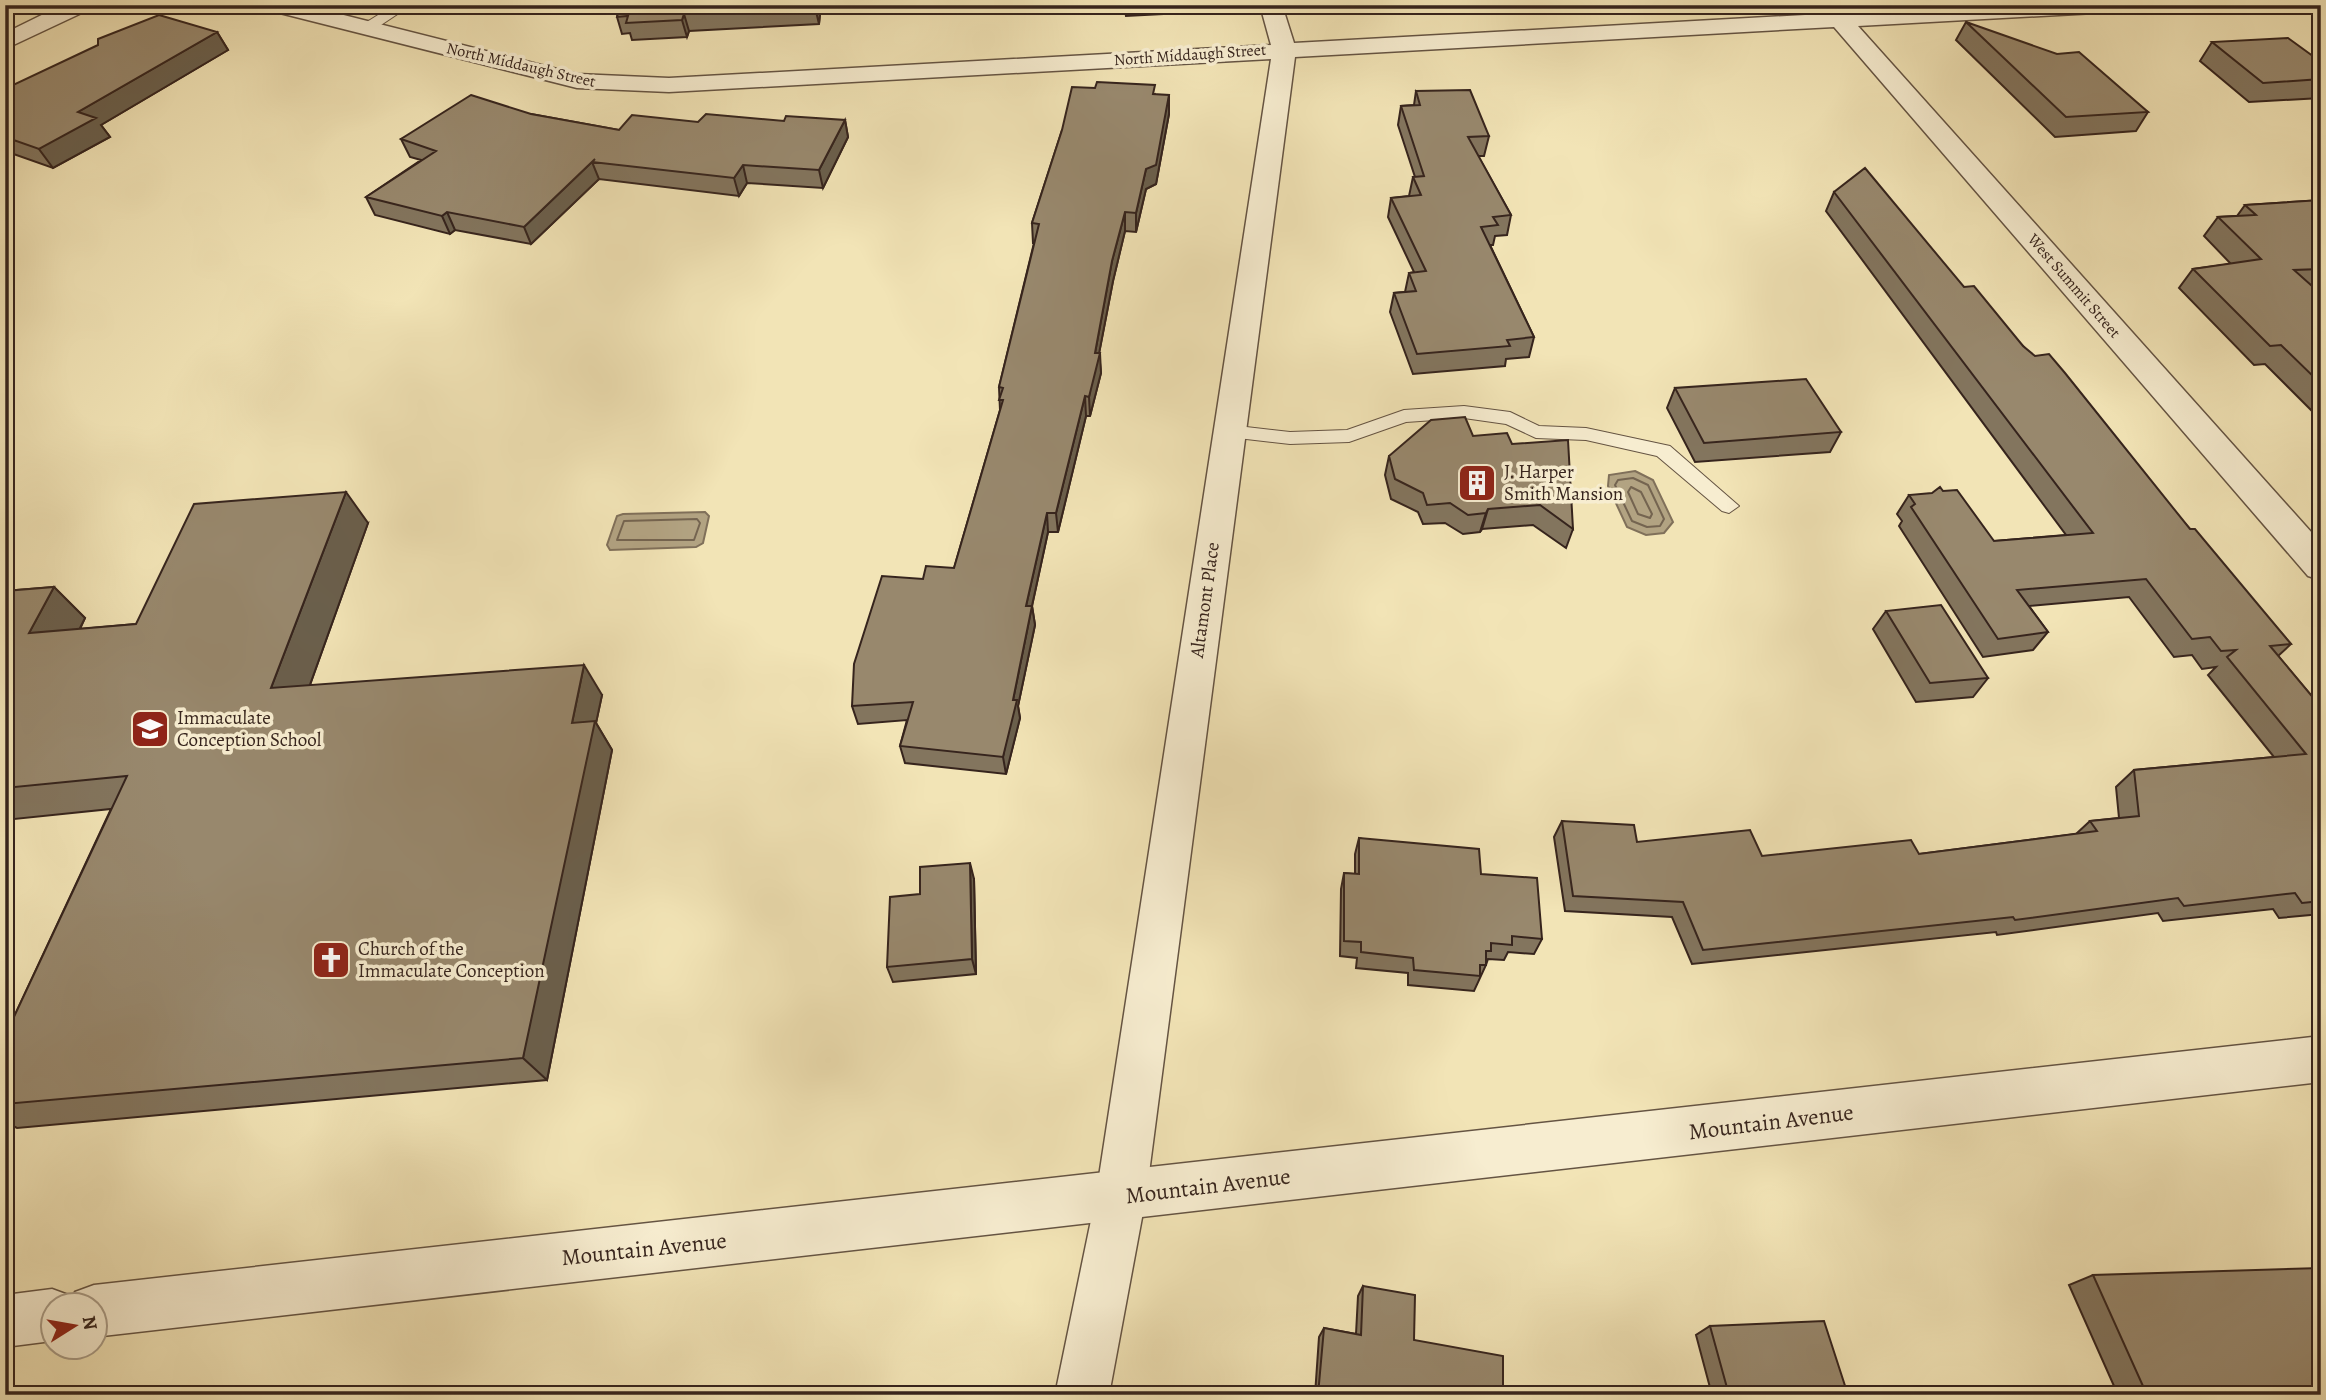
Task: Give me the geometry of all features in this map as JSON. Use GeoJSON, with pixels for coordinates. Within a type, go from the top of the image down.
{"type":"FeatureCollection","features":[{"type":"Feature","properties":{"kind":"street"},"geometry":{"type":"LineString","coordinates":[[5,42],[80,5]]}},
{"type":"Feature","properties":{"kind":"street","name":"North Middaugh Street"},"geometry":{"type":"LineString","coordinates":[[276,5],[577,81],[616,85],[872,76],[1833,13],[2113,5]]}},
{"type":"Feature","properties":{"kind":"street","name":"Altamont Place"},"geometry":{"type":"LineString","coordinates":[[1082,1395],[1121,1196],[1284,49],[1271,5]]}},
{"type":"Feature","properties":{"kind":"street","name":"West Summit Street"},"geometry":{"type":"LineString","coordinates":[[1833,13],[2321,567]]}},
{"type":"Feature","properties":{"kind":"street","name":"Mountain Avenue"},"geometry":{"type":"LineString","coordinates":[[108,1309],[2321,1059]]}},
{"type":"Feature","properties":{"kind":"street"},"geometry":{"type":"LineString","coordinates":[[5,1321],[38,1317]]}},
{"type":"Feature","properties":{"kind":"lane"},"geometry":{"type":"LineString","coordinates":[[367,28],[404,5]]}},
{"type":"Feature","properties":{"kind":"lane"},"geometry":{"type":"LineString","coordinates":[[1229,431],[1290,438],[1349,436],[1404,416],[1464,412],[1510,418],[1535,432],[1586,434],[1663,451],[1728,506]]}},
{"type":"Feature","properties":{"kind":"water"},"geometry":{"type":"Polygon","coordinates":[[[1635,471],[1653,480],[1673,522],[1664,533],[1646,535],[1627,527],[1608,486],[1609,475],[1635,471]]]}},
{"type":"Feature","properties":{"kind":"water"},"geometry":{"type":"Polygon","coordinates":[[[705,512],[709,516],[703,543],[696,547],[610,550],[607,545],[617,516],[705,512]]]}},
{"type":"Feature","properties":{"kind":"building"},"geometry":{"type":"Polygon","coordinates":[[[620,5],[816,5],[684,14],[682,20],[626,23],[628,16],[617,17],[620,5]]]}},
{"type":"Feature","properties":{"kind":"building"},"geometry":{"type":"Polygon","coordinates":[[[159,15],[217,32],[78,112],[96,118],[39,149],[5,137],[5,87],[98,45],[98,39],[159,15]]]}},
{"type":"Feature","properties":{"kind":"building"},"geometry":{"type":"Polygon","coordinates":[[[1966,22],[2057,54],[2079,52],[2148,112],[2066,117],[1966,22]]]}},
{"type":"Feature","properties":{"kind":"building"},"geometry":{"type":"Polygon","coordinates":[[[2288,38],[2321,62],[2321,79],[2263,83],[2212,42],[2288,38]]]}},
{"type":"Feature","properties":{"kind":"building"},"geometry":{"type":"Polygon","coordinates":[[[1097,82],[1155,85],[1153,94],[1169,95],[1156,165],[1146,169],[1136,213],[1125,212],[1112,261],[1095,353],[1100,353],[1089,397],[1085,396],[1056,513],[1047,513],[1026,606],[1032,606],[1013,700],[1017,700],[1003,757],[900,746],[913,702],[852,706],[854,664],[882,576],[923,579],[926,566],[954,568],[1003,400],[999,400],[1003,388],[999,387],[1039,224],[1032,223],[1062,130],[1072,87],[1095,88],[1097,82]]]}},
{"type":"Feature","properties":{"kind":"building"},"geometry":{"type":"Polygon","coordinates":[[[1470,90],[1489,136],[1468,137],[1511,215],[1493,217],[1498,225],[1481,227],[1534,337],[1507,340],[1510,346],[1417,354],[1394,293],[1416,291],[1409,273],[1426,271],[1391,198],[1421,195],[1413,177],[1424,176],[1401,106],[1420,105],[1416,91],[1470,90]]]}},
{"type":"Feature","properties":{"kind":"building"},"geometry":{"type":"Polygon","coordinates":[[[471,95],[531,114],[619,130],[632,115],[698,122],[706,114],[784,121],[786,116],[845,120],[819,170],[743,165],[734,178],[592,162],[595,159],[524,227],[447,212],[442,216],[366,197],[436,151],[401,139],[471,95]]]}},
{"type":"Feature","properties":{"kind":"building"},"geometry":{"type":"Polygon","coordinates":[[[1865,168],[1964,287],[1974,286],[2023,346],[2035,356],[2049,354],[2190,529],[2195,529],[2291,644],[2270,646],[2321,707],[2321,901],[2302,903],[2295,893],[2184,906],[2178,898],[2015,920],[2013,917],[1703,950],[1683,902],[1573,896],[1562,821],[1634,825],[1637,842],[1750,830],[1762,856],[1911,840],[1919,854],[2097,831],[2090,821],[2139,816],[2134,770],[2306,754],[2227,657],[2236,650],[2221,651],[2210,637],[2192,639],[2146,579],[2017,590],[2048,632],[1998,639],[1911,507],[1915,504],[1909,495],[1932,493],[1940,487],[1943,491],[1957,490],[1994,541],[2093,533],[1834,192],[1865,168]]]}},
{"type":"Feature","properties":{"kind":"building"},"geometry":{"type":"Polygon","coordinates":[[[2321,200],[2321,269],[2294,270],[2321,294],[2321,384],[2281,345],[2270,346],[2193,269],[2261,259],[2218,217],[2256,215],[2245,205],[2321,200]]]}},
{"type":"Feature","properties":{"kind":"building"},"geometry":{"type":"Polygon","coordinates":[[[1806,379],[1841,432],[1704,443],[1675,388],[1806,379]]]}},
{"type":"Feature","properties":{"kind":"building","name":"J. Harper Smith Mansion"},"geometry":{"type":"Polygon","coordinates":[[[1465,417],[1473,436],[1507,433],[1512,444],[1568,440],[1573,529],[1540,505],[1488,509],[1486,513],[1468,515],[1450,503],[1427,505],[1423,493],[1395,479],[1389,456],[1431,420],[1465,417]]]}},
{"type":"Feature","properties":{"kind":"building"},"geometry":{"type":"Polygon","coordinates":[[[346,492],[271,688],[584,665],[572,723],[595,721],[523,1058],[5,1104],[5,1036],[127,776],[5,788],[5,591],[54,587],[29,633],[136,624],[194,504],[346,492]]]}},
{"type":"Feature","properties":{"kind":"building"},"geometry":{"type":"Polygon","coordinates":[[[1941,605],[1988,678],[1930,683],[1886,611],[1941,605]]]}},
{"type":"Feature","properties":{"kind":"building"},"geometry":{"type":"Polygon","coordinates":[[[1359,838],[1479,849],[1481,874],[1537,878],[1542,939],[1512,936],[1512,945],[1491,943],[1491,951],[1486,951],[1486,965],[1480,965],[1480,976],[1414,970],[1413,958],[1361,952],[1361,942],[1344,941],[1344,873],[1359,874],[1359,838]]]}},
{"type":"Feature","properties":{"kind":"building"},"geometry":{"type":"Polygon","coordinates":[[[970,863],[972,959],[887,967],[890,897],[920,894],[920,867],[970,863]]]}},
{"type":"Feature","properties":{"kind":"building"},"geometry":{"type":"Polygon","coordinates":[[[2321,1268],[2321,1395],[2147,1395],[2093,1275],[2321,1268]]]}},
{"type":"Feature","properties":{"kind":"building"},"geometry":{"type":"Polygon","coordinates":[[[1363,1286],[1415,1295],[1414,1340],[1503,1356],[1503,1395],[1318,1395],[1324,1328],[1361,1335],[1363,1286]]]}},
{"type":"Feature","properties":{"kind":"building"},"geometry":{"type":"Polygon","coordinates":[[[1824,1321],[1848,1395],[1729,1395],[1710,1326],[1824,1321]]]}},
{"type":"Feature","properties":{"kind":"place","name":"J. Harper Smith Mansion"},"geometry":{"type":"Point","coordinates":[1477,483]}},
{"type":"Feature","properties":{"kind":"place","name":"Immaculate Conception School"},"geometry":{"type":"Point","coordinates":[150,729]}},
{"type":"Feature","properties":{"kind":"place","name":"Church of the Immaculate Conception"},"geometry":{"type":"Point","coordinates":[331,960]}}]}
